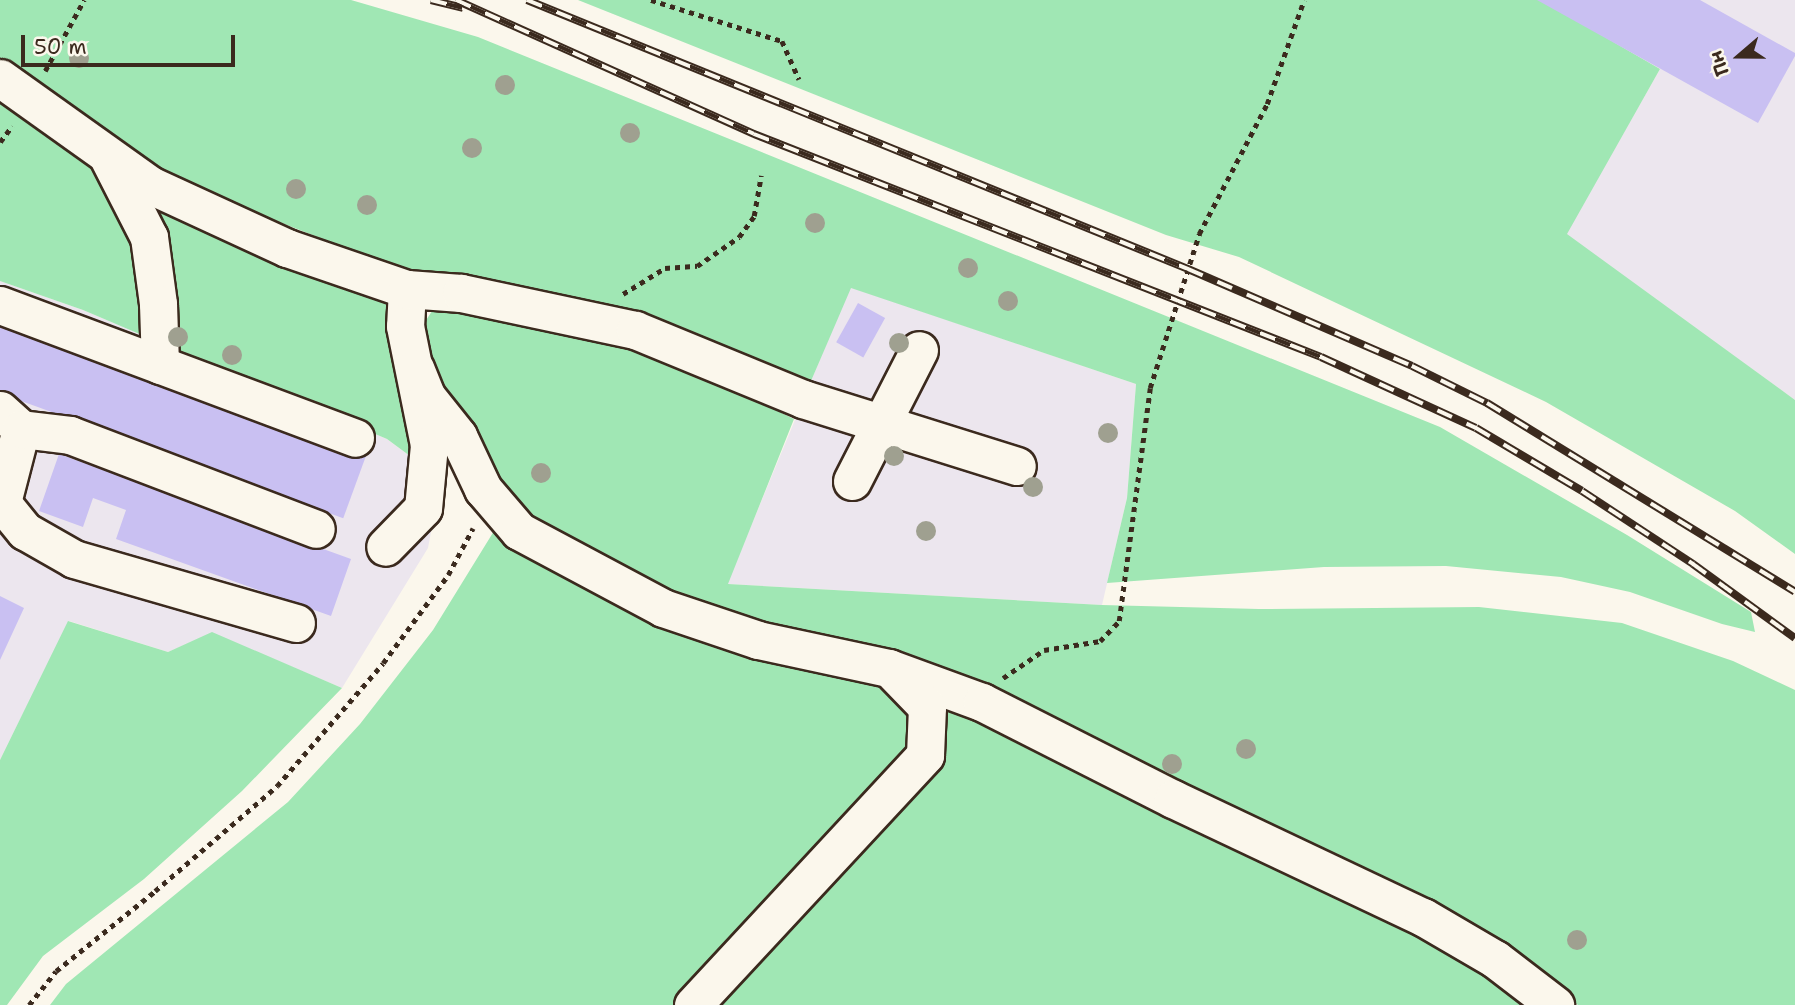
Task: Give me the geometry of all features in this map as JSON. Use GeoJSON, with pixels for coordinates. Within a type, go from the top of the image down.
{"type":"FeatureCollection","features":[{"type":"Feature","properties":{"kind":"street"},"geometry":{"type":"LineString","coordinates":[[0,78],[150,185],[287,248],[407,289],[461,293],[635,330],[803,399],[1017,466]]}},
{"type":"Feature","properties":{"kind":"street"},"geometry":{"type":"LineString","coordinates":[[107,155],[149,237],[158,304],[160,365]]}},
{"type":"Feature","properties":{"kind":"street"},"geometry":{"type":"LineString","coordinates":[[385,547],[423,508],[429,445],[405,326],[407,289]]}},
{"type":"Feature","properties":{"kind":"street"},"geometry":{"type":"LineString","coordinates":[[0,305],[355,438]]}},
{"type":"Feature","properties":{"kind":"street"},"geometry":{"type":"LineString","coordinates":[[852,481],[919,350]]}},
{"type":"Feature","properties":{"kind":"street"},"geometry":{"type":"LineString","coordinates":[[415,368],[427,397],[458,436],[483,489],[519,531],[663,608],[758,640],[889,668],[982,702],[1173,799],[1423,917],[1495,959],[1555,1005]]}},
{"type":"Feature","properties":{"kind":"street"},"geometry":{"type":"LineString","coordinates":[[296,623],[74,559],[25,531],[1,507],[10,420],[70,435],[316,529]]}},
{"type":"Feature","properties":{"kind":"street"},"geometry":{"type":"LineString","coordinates":[[693,1005],[925,755],[927,707],[889,668]]}},
{"type":"Feature","properties":{"kind":"path"},"geometry":{"type":"LineString","coordinates":[[651,0],[782,41],[799,79]]}},
{"type":"Feature","properties":{"kind":"path"},"geometry":{"type":"LineString","coordinates":[[982,702],[1005,676],[1044,650],[1100,641],[1119,621],[1150,388],[1199,234],[1267,104],[1304,0]]}},
{"type":"Feature","properties":{"kind":"path"},"geometry":{"type":"LineString","coordinates":[[594,322],[625,291],[665,268],[697,266],[739,237],[754,216],[761,176]]}},
{"type":"Feature","properties":{"kind":"path"},"geometry":{"type":"LineString","coordinates":[[29,1005],[56,971],[155,891],[277,786],[383,663],[448,575],[471,536],[483,489]]}},
{"type":"Feature","properties":{"kind":"shaded area"},"geometry":{"type":"Polygon","coordinates":[[[1541,0],[1795,0],[1795,400],[1566,234],[1660,69],[1541,0]]]}},
{"type":"Feature","properties":{"kind":"shaded area"},"geometry":{"type":"Polygon","coordinates":[[[0,281],[83,310],[387,439],[441,479],[428,548],[342,688],[212,633],[168,652],[69,621],[0,760],[0,281]]]}},
{"type":"Feature","properties":{"kind":"shaded area"},"geometry":{"type":"Polygon","coordinates":[[[850,287],[1136,384],[1127,498],[1102,605],[727,584],[850,287]]]}},
{"type":"Feature","properties":{"kind":"green space"},"geometry":{"type":"Polygon","coordinates":[[[0,0],[351,0],[478,37],[1440,427],[1627,535],[1751,612],[1755,632],[1722,624],[1630,592],[1561,577],[1446,566],[1324,567],[1107,583],[1127,498],[1136,384],[851,288],[811,381],[672,330],[414,275],[236,205],[145,164],[0,58],[0,0]]]}},
{"type":"Feature","properties":{"kind":"green space"},"geometry":{"type":"Polygon","coordinates":[[[578,0],[1541,0],[1660,69],[1567,234],[1795,400],[1795,554],[1735,511],[1546,402],[1239,257],[1166,235],[578,0]]]}},
{"type":"Feature","properties":{"kind":"green space"},"geometry":{"type":"Polygon","coordinates":[[[0,99],[55,143],[150,204],[392,303],[410,456],[387,439],[83,310],[0,281],[0,99]]]}},
{"type":"Feature","properties":{"kind":"green space"},"geometry":{"type":"Polygon","coordinates":[[[434,308],[468,309],[623,348],[714,380],[794,419],[728,584],[1102,605],[1259,609],[1479,607],[1622,623],[1733,661],[1795,690],[1795,1005],[1578,1005],[1540,975],[839,644],[693,603],[564,539],[520,512],[434,377],[421,328],[434,308]]]}},
{"type":"Feature","properties":{"kind":"green space"},"geometry":{"type":"Polygon","coordinates":[[[494,531],[663,623],[865,676],[947,708],[1417,934],[1529,1005],[50,1005],[66,984],[288,802],[360,724],[433,630],[494,531]]]}},
{"type":"Feature","properties":{"kind":"green space"},"geometry":{"type":"Polygon","coordinates":[[[68,621],[168,652],[212,632],[342,688],[242,791],[144,879],[43,956],[7,1005],[0,1005],[0,760],[68,621]]]}},
{"type":"Feature","properties":{"kind":"building"},"geometry":{"type":"Polygon","coordinates":[[[1537,0],[1700,0],[1795,53],[1795,56],[1758,123],[1537,0]]]}},
{"type":"Feature","properties":{"kind":"building"},"geometry":{"type":"Polygon","coordinates":[[[858,303],[885,318],[863,357],[836,342],[858,303]]]}},
{"type":"Feature","properties":{"kind":"building"},"geometry":{"type":"Polygon","coordinates":[[[0,321],[366,454],[343,518],[0,393],[0,321]]]}},
{"type":"Feature","properties":{"kind":"building"},"geometry":{"type":"Polygon","coordinates":[[[59,454],[351,559],[331,616],[116,539],[126,510],[93,498],[83,527],[39,511],[59,454]]]}},
{"type":"Feature","properties":{"kind":"building"},"geometry":{"type":"Polygon","coordinates":[[[0,596],[24,608],[0,660],[0,596]]]}},
{"type":"Feature","properties":{"kind":"railway"},"geometry":{"type":"LineString","coordinates":[[431,0],[463,8]]}},
{"type":"Feature","properties":{"kind":"railway"},"geometry":{"type":"LineString","coordinates":[[456,0],[754,134],[1321,357],[1476,428],[1582,491],[1693,564],[1795,638]]}},
{"type":"Feature","properties":{"kind":"railway"},"geometry":{"type":"LineString","coordinates":[[527,0],[1188,269],[1412,366],[1487,403],[1795,592]]}}]}
